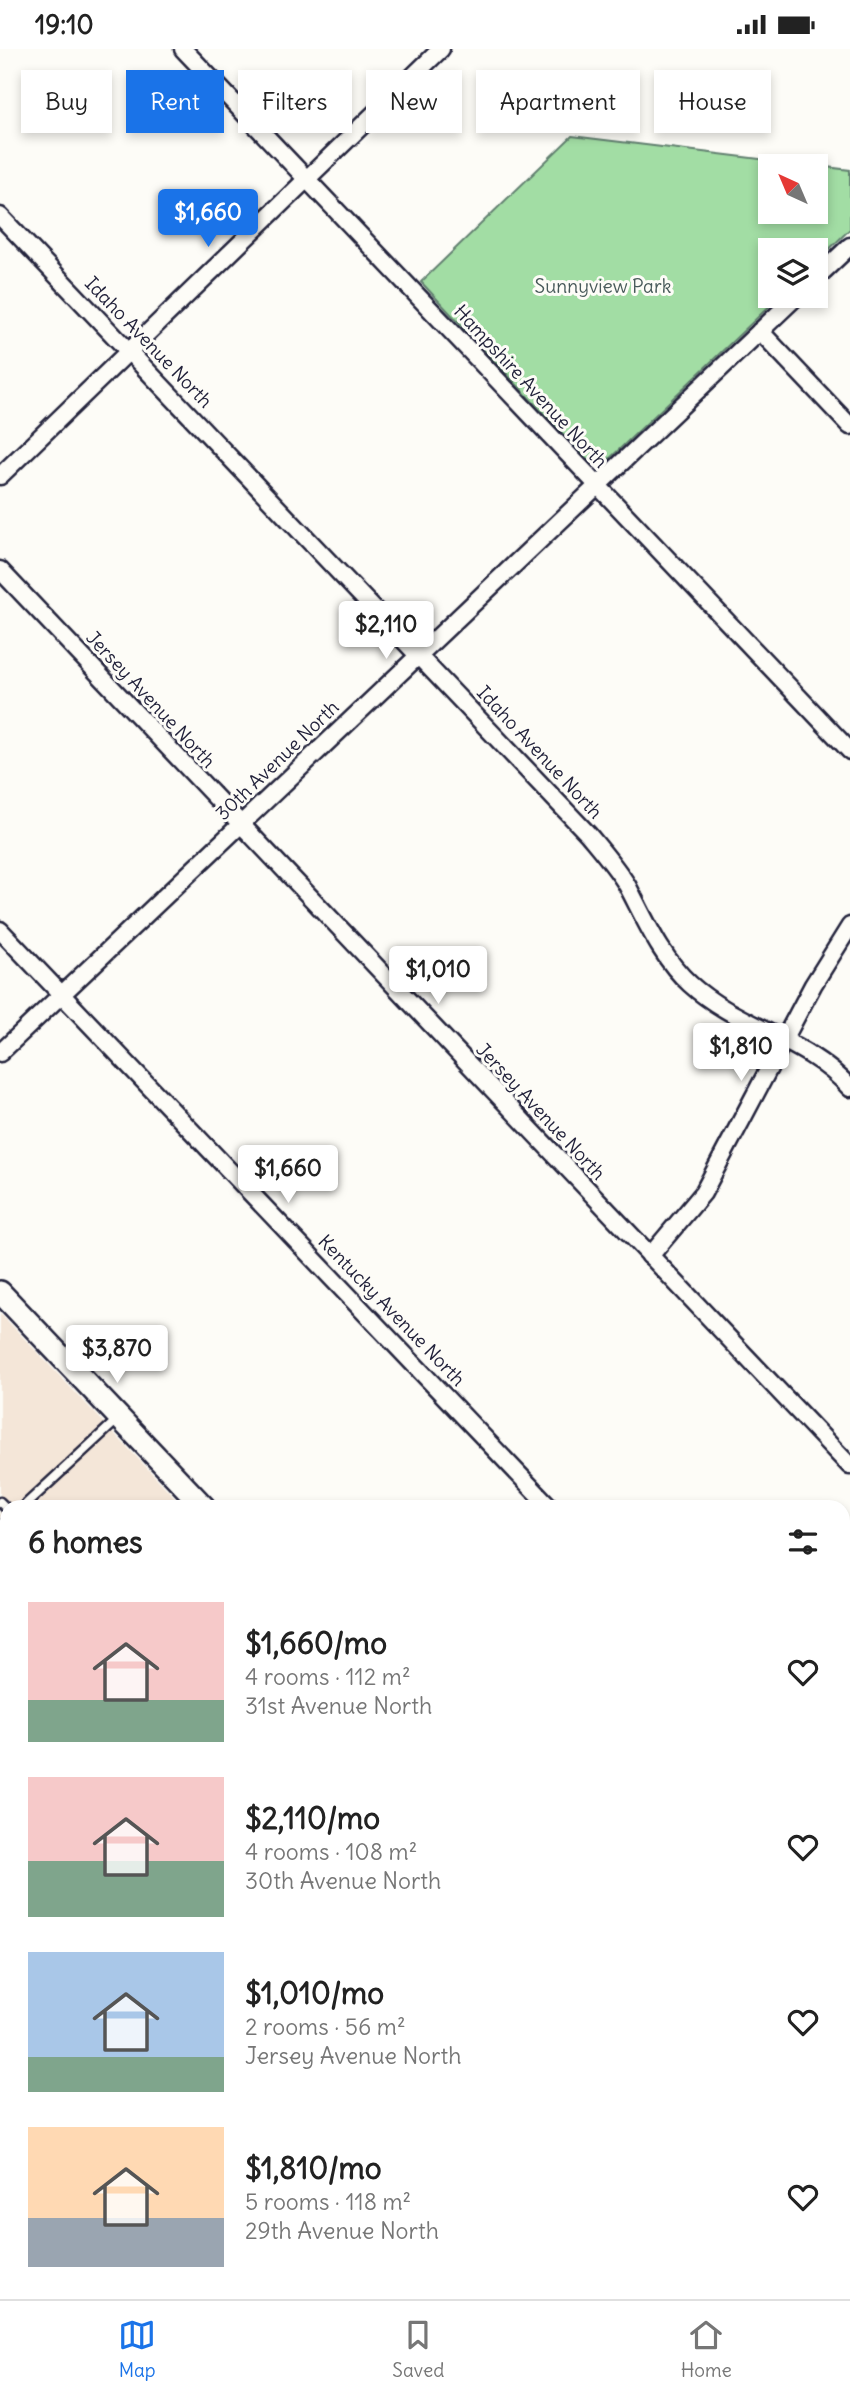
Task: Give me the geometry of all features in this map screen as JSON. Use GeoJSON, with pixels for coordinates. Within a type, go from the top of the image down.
{"type":"FeatureCollection","features":[{"type":"Feature","properties":{"kind":"street","name":"Hampshire Avenue North"},"geometry":{"type":"LineString","coordinates":[[183,49],[850,751]]}},
{"type":"Feature","properties":{"kind":"street"},"geometry":{"type":"LineString","coordinates":[[0,475],[441,49]]}},
{"type":"Feature","properties":{"kind":"street","name":"Idaho Avenue North"},"geometry":{"type":"LineString","coordinates":[[0,216],[419,654],[609,858],[667,956],[687,981],[720,1008],[826,1065],[850,1088]]}},
{"type":"Feature","properties":{"kind":"street"},"geometry":{"type":"LineString","coordinates":[[828,267],[850,246]]}},
{"type":"Feature","properties":{"kind":"street","name":"30th Avenue North"},"geometry":{"type":"LineString","coordinates":[[0,1053],[784,308]]}},
{"type":"Feature","properties":{"kind":"street"},"geometry":{"type":"LineString","coordinates":[[760,331],[850,426]]}},
{"type":"Feature","properties":{"kind":"street","name":"Jersey Avenue North"},"geometry":{"type":"LineString","coordinates":[[0,570],[850,1466]]}},
{"type":"Feature","properties":{"kind":"street"},"geometry":{"type":"LineString","coordinates":[[650,1257],[704,1193],[783,1041],[850,926]]}},
{"type":"Feature","properties":{"kind":"street","name":"Kentucky Avenue North"},"geometry":{"type":"LineString","coordinates":[[0,930],[543,1500]]}},
{"type":"Feature","properties":{"kind":"street"},"geometry":{"type":"LineString","coordinates":[[0,1293],[197,1500]]}},
{"type":"Feature","properties":{"kind":"lane"},"geometry":{"type":"LineString","coordinates":[[30,1500],[119,1417]]}},
{"type":"Feature","properties":{"kind":"shaded area"},"geometry":{"type":"Polygon","coordinates":[[[0,1313],[177,1500],[0,1500],[0,1313]]]}},
{"type":"Feature","properties":{"kind":"green space","name":"Sunnyview Park"},"geometry":{"type":"Polygon","coordinates":[[[572,136],[758,159],[758,224],[828,224],[828,167],[850,170],[850,229],[828,250],[828,238],[758,238],[758,308],[767,308],[605,463],[595,464],[586,459],[421,282],[572,136]]]}}]}
